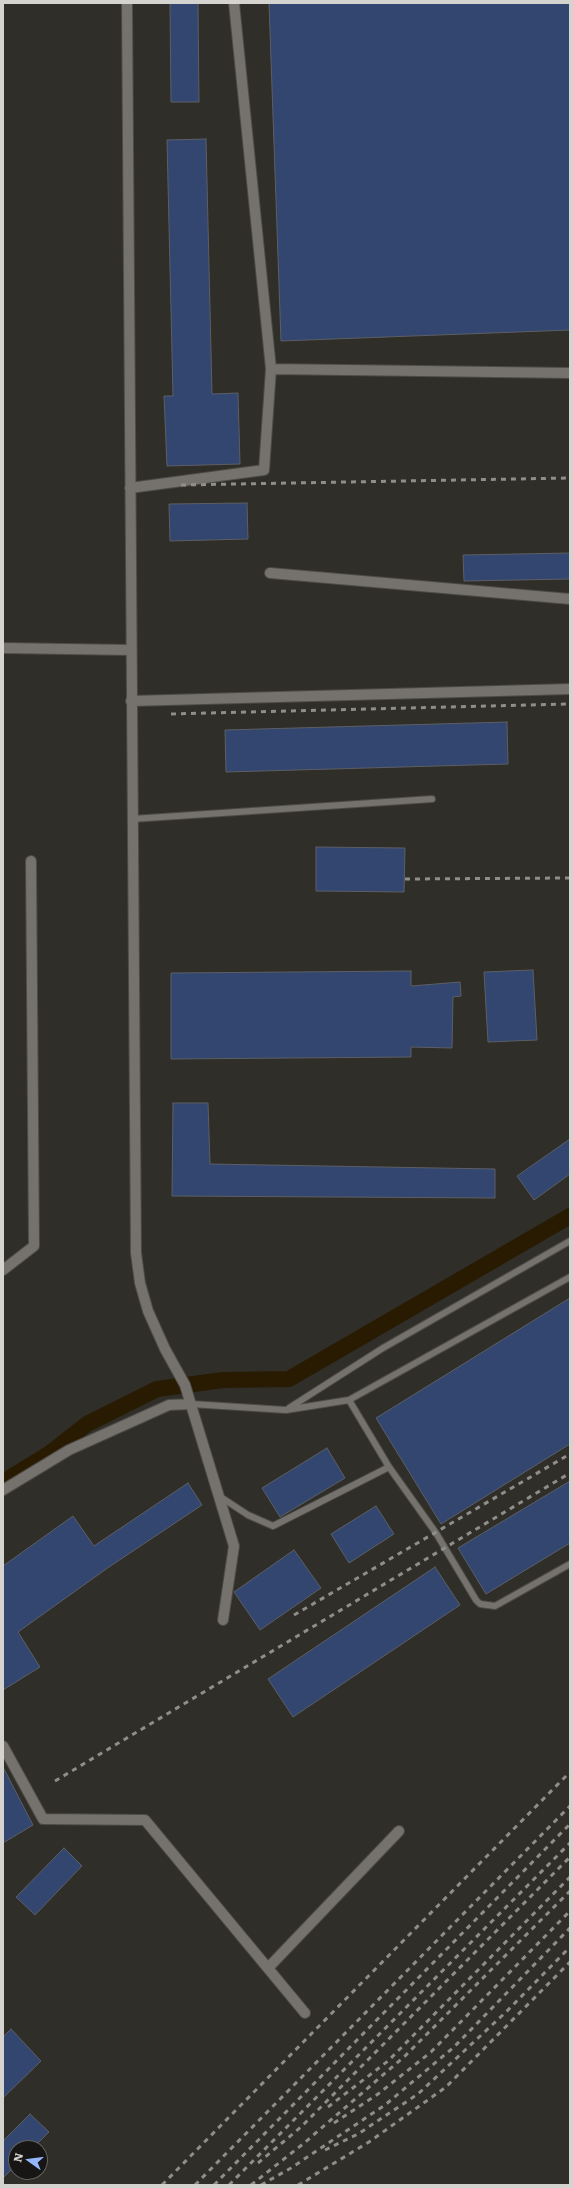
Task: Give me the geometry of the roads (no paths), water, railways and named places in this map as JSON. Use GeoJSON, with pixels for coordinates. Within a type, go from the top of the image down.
{"type":"FeatureCollection","features":[{"type":"Feature","properties":{"kind":"street"},"geometry":{"type":"LineString","coordinates":[[127,3],[136,1253],[140,1283],[148,1312],[165,1349],[185,1385],[234,1546],[223,1620]]}},
{"type":"Feature","properties":{"kind":"street"},"geometry":{"type":"LineString","coordinates":[[130,488],[264,470],[271,369],[234,3]]}},
{"type":"Feature","properties":{"kind":"street"},"geometry":{"type":"LineString","coordinates":[[271,369],[570,373]]}},
{"type":"Feature","properties":{"kind":"street"},"geometry":{"type":"LineString","coordinates":[[270,573],[570,599]]}},
{"type":"Feature","properties":{"kind":"street"},"geometry":{"type":"LineString","coordinates":[[3,648],[131,650]]}},
{"type":"Feature","properties":{"kind":"street"},"geometry":{"type":"LineString","coordinates":[[131,701],[570,690]]}},
{"type":"Feature","properties":{"kind":"street"},"geometry":{"type":"LineString","coordinates":[[3,1270],[34,1246],[31,861]]}},
{"type":"Feature","properties":{"kind":"street"},"geometry":{"type":"LineString","coordinates":[[3,1490],[69,1450],[169,1405],[191,1404]]}},
{"type":"Feature","properties":{"kind":"street"},"geometry":{"type":"LineString","coordinates":[[3,1746],[43,1819],[145,1820],[305,2013]]}},
{"type":"Feature","properties":{"kind":"street"},"geometry":{"type":"LineString","coordinates":[[268,1968],[400,1831]]}},
{"type":"Feature","properties":{"kind":"lane"},"geometry":{"type":"LineString","coordinates":[[132,819],[432,799]]}},
{"type":"Feature","properties":{"kind":"lane"},"geometry":{"type":"LineString","coordinates":[[286,1410],[383,1348],[570,1241]]}},
{"type":"Feature","properties":{"kind":"lane"},"geometry":{"type":"LineString","coordinates":[[191,1404],[286,1410],[350,1400],[570,1277]]}},
{"type":"Feature","properties":{"kind":"lane"},"geometry":{"type":"LineString","coordinates":[[350,1400],[389,1466],[436,1533],[476,1600],[480,1604],[495,1606],[570,1564]]}},
{"type":"Feature","properties":{"kind":"lane"},"geometry":{"type":"LineString","coordinates":[[218,1495],[248,1516],[273,1526],[389,1466]]}},
{"type":"Feature","properties":{"kind":"waterway"},"geometry":{"type":"LineString","coordinates":[[3,1482],[50,1453],[87,1424],[157,1389],[223,1380],[289,1379],[570,1216]]}},
{"type":"Feature","properties":{"kind":"railway"},"geometry":{"type":"LineString","coordinates":[[181,485],[570,478]]}},
{"type":"Feature","properties":{"kind":"railway"},"geometry":{"type":"LineString","coordinates":[[171,714],[570,704]]}},
{"type":"Feature","properties":{"kind":"railway"},"geometry":{"type":"LineString","coordinates":[[405,879],[570,878]]}},
{"type":"Feature","properties":{"kind":"railway"},"geometry":{"type":"LineString","coordinates":[[294,1615],[570,1454]]}},
{"type":"Feature","properties":{"kind":"railway"},"geometry":{"type":"LineString","coordinates":[[55,1781],[570,1473]]}},
{"type":"Feature","properties":{"kind":"railway"},"geometry":{"type":"LineString","coordinates":[[162,2185],[570,1772]]}},
{"type":"Feature","properties":{"kind":"railway"},"geometry":{"type":"LineString","coordinates":[[195,2185],[570,1806]]}},
{"type":"Feature","properties":{"kind":"railway"},"geometry":{"type":"LineString","coordinates":[[214,2185],[570,1824]]}},
{"type":"Feature","properties":{"kind":"railway"},"geometry":{"type":"LineString","coordinates":[[229,2185],[570,1843]]}},
{"type":"Feature","properties":{"kind":"railway"},"geometry":{"type":"LineString","coordinates":[[258,2163],[301,2127],[570,1857]]}},
{"type":"Feature","properties":{"kind":"railway"},"geometry":{"type":"LineString","coordinates":[[328,2107],[388,2061],[570,1877]]}},
{"type":"Feature","properties":{"kind":"railway"},"geometry":{"type":"LineString","coordinates":[[251,2185],[303,2144],[405,2056],[570,1891]]}},
{"type":"Feature","properties":{"kind":"railway"},"geometry":{"type":"LineString","coordinates":[[334,2123],[378,2094],[431,2052],[570,1911]]}},
{"type":"Feature","properties":{"kind":"railway"},"geometry":{"type":"LineString","coordinates":[[261,2185],[291,2168],[385,2105],[454,2047],[570,1928]]}},
{"type":"Feature","properties":{"kind":"railway"},"geometry":{"type":"LineString","coordinates":[[325,2150],[358,2134],[418,2094],[506,2012],[570,1947]]}},
{"type":"Feature","properties":{"kind":"railway"},"geometry":{"type":"LineString","coordinates":[[298,2185],[369,2142],[446,2087],[570,1962]]}}]}
